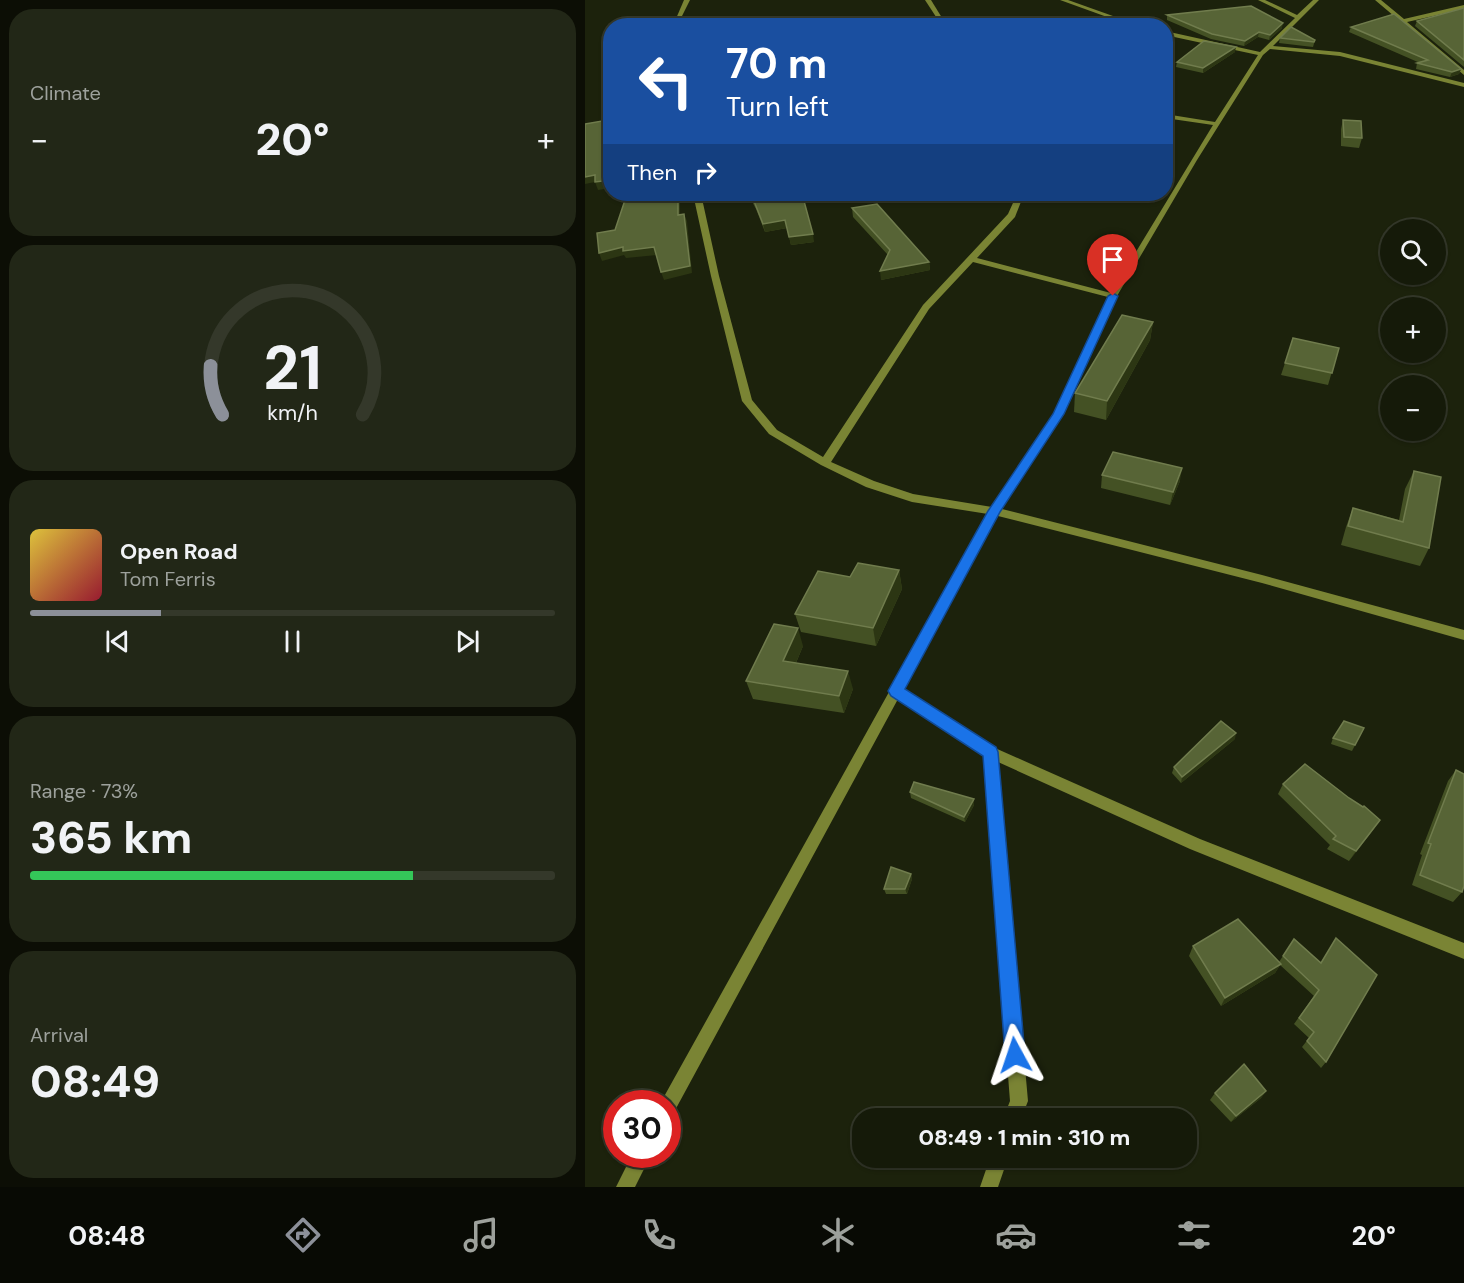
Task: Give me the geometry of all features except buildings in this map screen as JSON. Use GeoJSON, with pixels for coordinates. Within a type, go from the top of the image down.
{"type":"FeatureCollection","features":[{"type":"Feature","properties":{"kind":"street"},"geometry":{"type":"LineString","coordinates":[[678,18],[687,0]]}},
{"type":"Feature","properties":{"kind":"street"},"geometry":{"type":"LineString","coordinates":[[928,0],[940,18]]}},
{"type":"Feature","properties":{"kind":"street"},"geometry":{"type":"LineString","coordinates":[[1063,0],[1116,18]]}},
{"type":"Feature","properties":{"kind":"street"},"geometry":{"type":"LineString","coordinates":[[1261,0],[1297,17]]}},
{"type":"Feature","properties":{"kind":"street"},"geometry":{"type":"LineString","coordinates":[[1173,197],[1261,54],[1316,0]]}},
{"type":"Feature","properties":{"kind":"street"},"geometry":{"type":"LineString","coordinates":[[1378,0],[1464,73]]}},
{"type":"Feature","properties":{"kind":"street"},"geometry":{"type":"LineString","coordinates":[[1404,21],[1464,7]]}},
{"type":"Feature","properties":{"kind":"street"},"geometry":{"type":"LineString","coordinates":[[1173,35],[1261,54]]}},
{"type":"Feature","properties":{"kind":"street"},"geometry":{"type":"LineString","coordinates":[[1173,41],[1185,39]]}},
{"type":"Feature","properties":{"kind":"street"},"geometry":{"type":"LineString","coordinates":[[1269,46],[1340,54],[1464,85]]}},
{"type":"Feature","properties":{"kind":"street"},"geometry":{"type":"LineString","coordinates":[[1173,117],[1217,124]]}},
{"type":"Feature","properties":{"kind":"street"},"geometry":{"type":"LineString","coordinates":[[698,201],[714,276],[747,401],[773,432],[825,463],[870,484],[912,498],[995,511],[1262,579],[1464,634]]}},
{"type":"Feature","properties":{"kind":"street"},"geometry":{"type":"LineString","coordinates":[[825,463],[926,307],[1012,215],[1017,201]]}},
{"type":"Feature","properties":{"kind":"street"},"geometry":{"type":"LineString","coordinates":[[677,1090],[995,511],[1058,414],[1113,296],[1170,201]]}},
{"type":"Feature","properties":{"kind":"street"},"geometry":{"type":"LineString","coordinates":[[972,260],[1113,296]]}},
{"type":"Feature","properties":{"kind":"street"},"geometry":{"type":"LineString","coordinates":[[896,691],[990,752],[1195,844],[1464,951]]}},
{"type":"Feature","properties":{"kind":"street"},"geometry":{"type":"LineString","coordinates":[[990,752],[1019,1101],[1016,1108]]}},
{"type":"Feature","properties":{"kind":"street"},"geometry":{"type":"LineString","coordinates":[[624,1187],[635,1168]]}},
{"type":"Feature","properties":{"kind":"street"},"geometry":{"type":"LineString","coordinates":[[989,1187],[996,1168]]}},
{"type":"Feature","properties":{"kind":"route"},"geometry":{"type":"LineString","coordinates":[[1015,1055],[990,752],[896,691],[995,511],[1051,427],[1113,296]]}}]}
